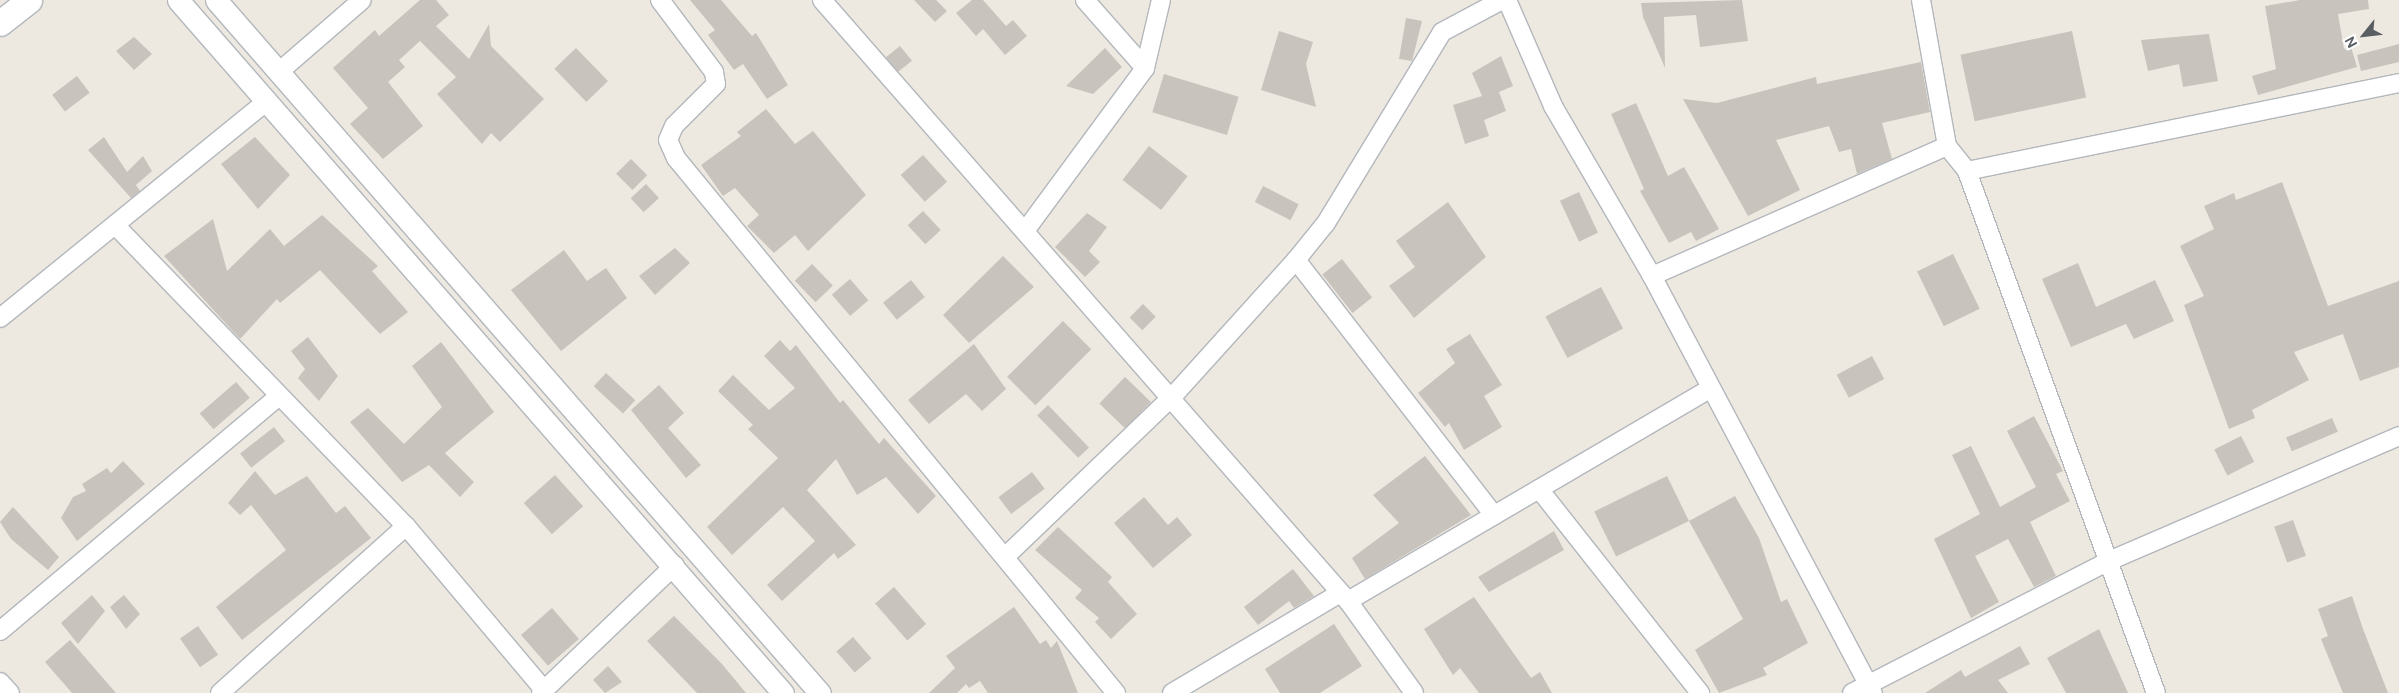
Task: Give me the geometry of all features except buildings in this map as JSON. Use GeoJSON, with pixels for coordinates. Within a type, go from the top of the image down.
{"type":"FeatureCollection","features":[{"type":"Feature","properties":{"kind":"main road"},"geometry":{"type":"LineString","coordinates":[[0,23],[29,0]]}},
{"type":"Feature","properties":{"kind":"street"},"geometry":{"type":"LineString","coordinates":[[178,0],[675,565],[783,693]]}},
{"type":"Feature","properties":{"kind":"street"},"geometry":{"type":"LineString","coordinates":[[216,0],[280,71],[820,693]]}},
{"type":"Feature","properties":{"kind":"street"},"geometry":{"type":"LineString","coordinates":[[280,71],[362,0]]}},
{"type":"Feature","properties":{"kind":"street"},"geometry":{"type":"LineString","coordinates":[[660,0],[714,72],[716,84],[674,126],[668,140],[676,158],[1116,693]]}},
{"type":"Feature","properties":{"kind":"street"},"geometry":{"type":"LineString","coordinates":[[822,0],[1173,396],[1344,597],[1414,693]]}},
{"type":"Feature","properties":{"kind":"street"},"geometry":{"type":"LineString","coordinates":[[1085,0],[1145,68]]}},
{"type":"Feature","properties":{"kind":"street"},"geometry":{"type":"LineString","coordinates":[[1025,231],[1145,68],[1161,0]]}},
{"type":"Feature","properties":{"kind":"street"},"geometry":{"type":"LineString","coordinates":[[1005,557],[1173,396],[1296,260],[1326,223],[1442,32],[1502,0]]}},
{"type":"Feature","properties":{"kind":"street"},"geometry":{"type":"LineString","coordinates":[[1507,0],[1553,106],[1652,276],[1709,389],[1871,689]]}},
{"type":"Feature","properties":{"kind":"street"},"geometry":{"type":"LineString","coordinates":[[1921,0],[1947,146],[1967,170],[2110,561],[2156,693]]}},
{"type":"Feature","properties":{"kind":"street"},"geometry":{"type":"LineString","coordinates":[[1967,170],[2399,82]]}},
{"type":"Feature","properties":{"kind":"street"},"geometry":{"type":"LineString","coordinates":[[0,318],[116,226],[266,102]]}},
{"type":"Feature","properties":{"kind":"street"},"geometry":{"type":"LineString","coordinates":[[1652,276],[1947,146]]}},
{"type":"Feature","properties":{"kind":"street"},"geometry":{"type":"LineString","coordinates":[[116,226],[278,397],[406,526],[543,691],[675,565]]}},
{"type":"Feature","properties":{"kind":"street"},"geometry":{"type":"LineString","coordinates":[[1296,260],[1494,516]]}},
{"type":"Feature","properties":{"kind":"street"},"geometry":{"type":"LineString","coordinates":[[1172,693],[1494,516],[1709,389]]}},
{"type":"Feature","properties":{"kind":"street"},"geometry":{"type":"LineString","coordinates":[[0,631],[278,397]]}},
{"type":"Feature","properties":{"kind":"street"},"geometry":{"type":"LineString","coordinates":[[1852,693],[1871,689],[2110,561],[2399,436]]}},
{"type":"Feature","properties":{"kind":"street"},"geometry":{"type":"LineString","coordinates":[[1539,489],[1700,693]]}},
{"type":"Feature","properties":{"kind":"street"},"geometry":{"type":"LineString","coordinates":[[220,693],[406,526]]}},
{"type":"Feature","properties":{"kind":"street"},"geometry":{"type":"LineString","coordinates":[[0,682],[10,693]]}}]}
